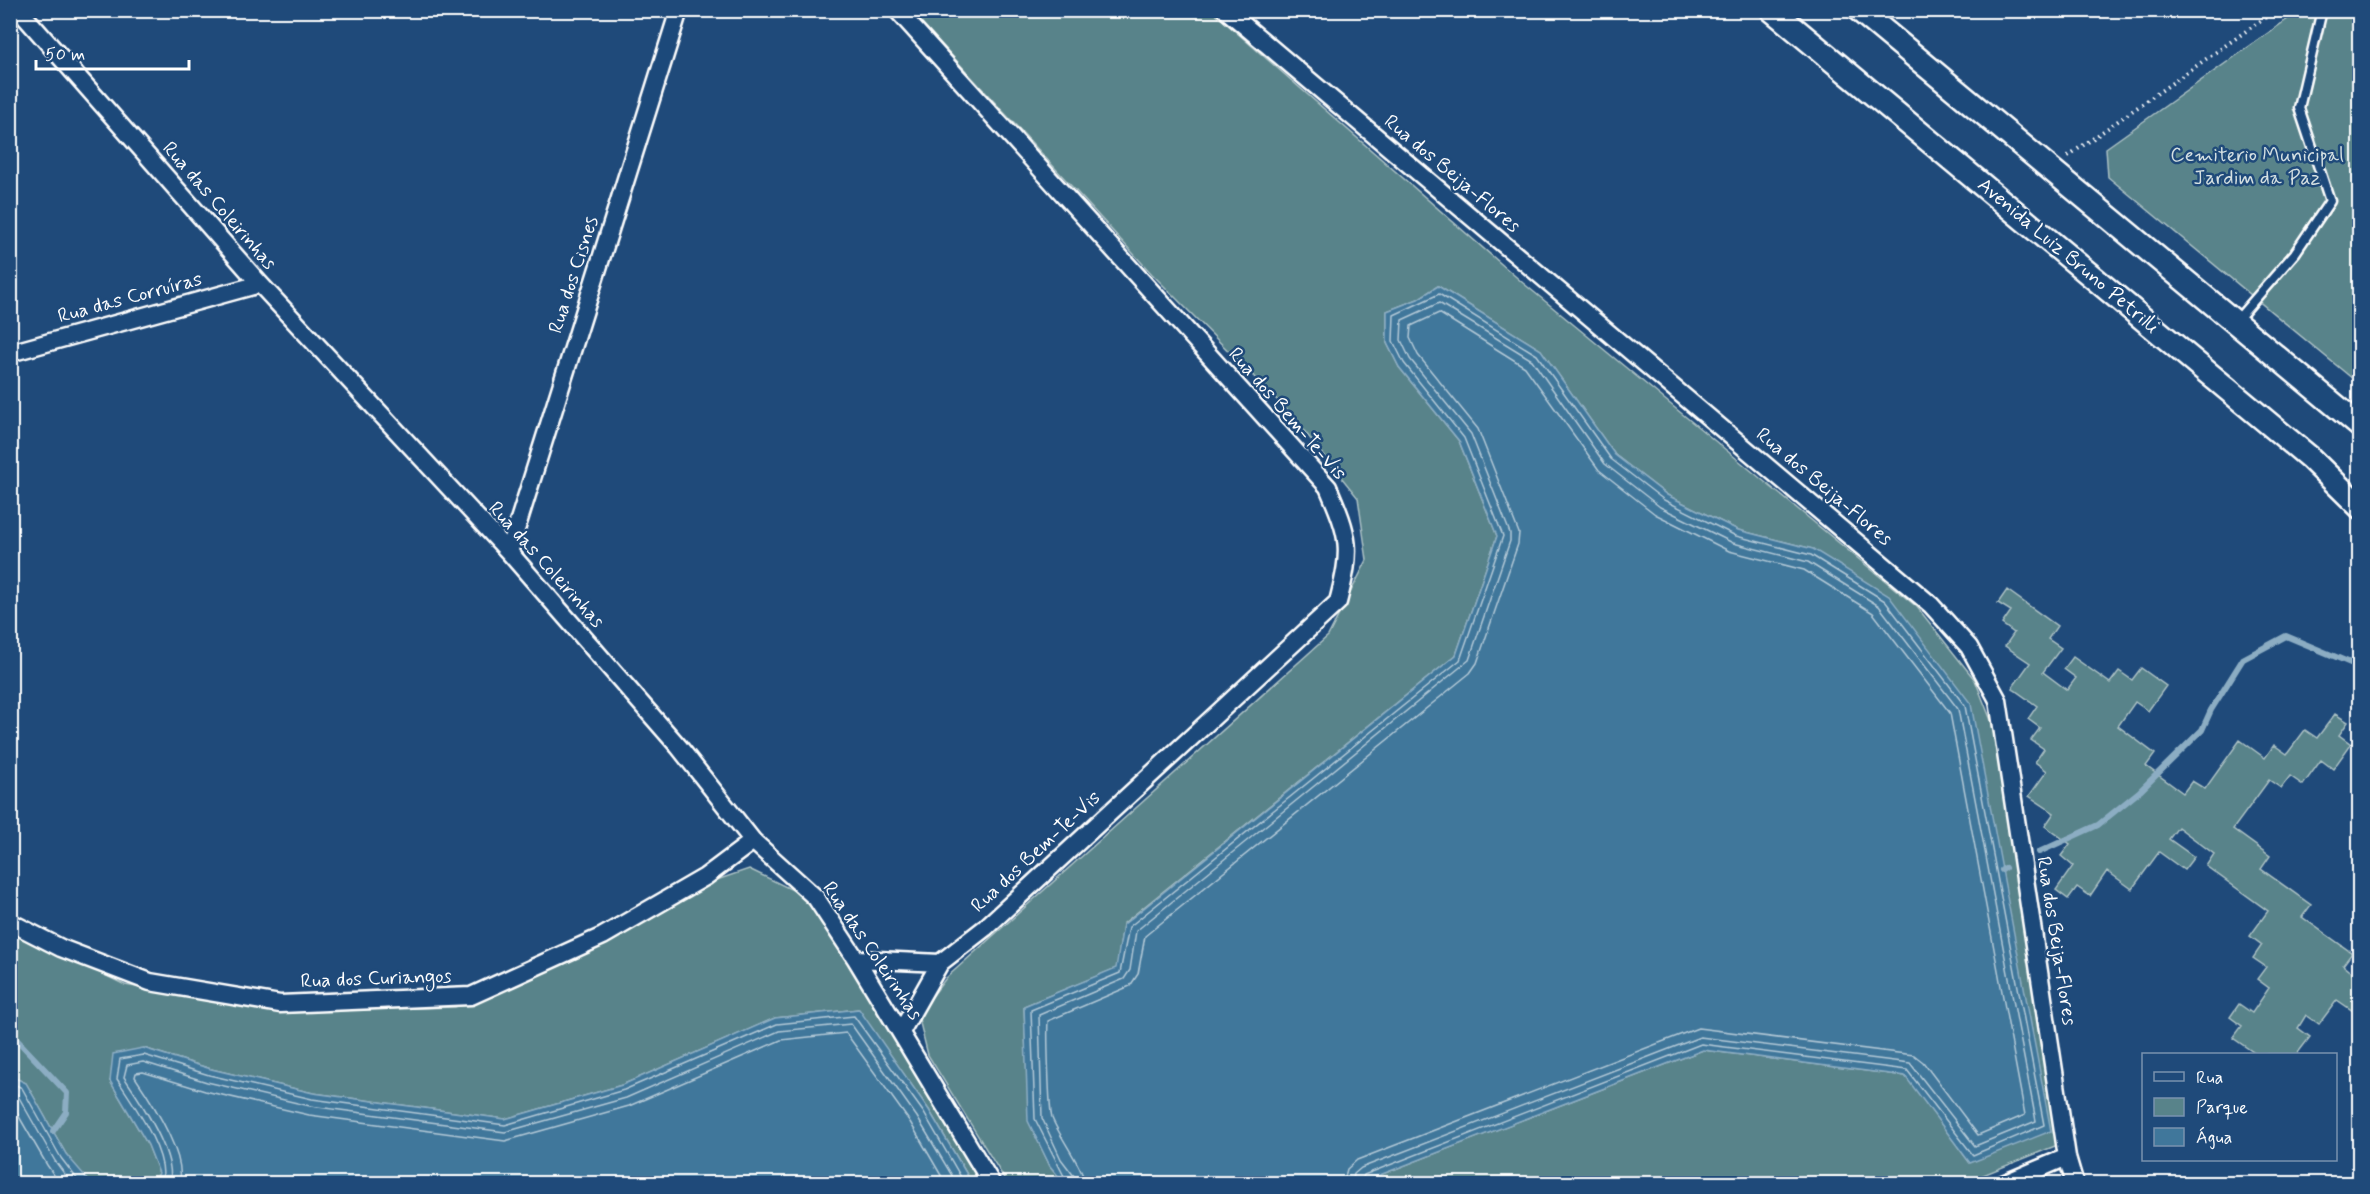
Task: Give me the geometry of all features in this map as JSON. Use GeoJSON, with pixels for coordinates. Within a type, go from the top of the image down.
{"type":"FeatureCollection","features":[{"type":"Feature","properties":{"kind":"main road","name":"Avenida Luiz Bruno Petrilli"},"geometry":{"type":"LineString","coordinates":[[1772,10],[2300,450],[2360,507]]}},
{"type":"Feature","properties":{"kind":"main road"},"geometry":{"type":"LineString","coordinates":[[1859,10],[2051,167],[2360,426]]}},
{"type":"Feature","properties":{"kind":"street","name":"Rua das Coleirinhas"},"geometry":{"type":"LineString","coordinates":[[19,10],[260,284],[509,552],[679,747],[753,841],[816,898],[901,1032],[992,1184]]}},
{"type":"Feature","properties":{"kind":"street","name":"Rua dos Cisnes"},"geometry":{"type":"LineString","coordinates":[[509,552],[680,10]]}},
{"type":"Feature","properties":{"kind":"street","name":"Rua dos Bem-Te-Vis"},"geometry":{"type":"LineString","coordinates":[[897,10],[1328,488],[1345,527],[1348,562],[1338,602],[986,928],[940,963],[901,1032]]}},
{"type":"Feature","properties":{"kind":"street","name":"Rua dos Beija-Flores"},"geometry":{"type":"LineString","coordinates":[[1226,10],[1931,605],[1969,647],[1998,700],[2067,1157],[2075,1184]]}},
{"type":"Feature","properties":{"kind":"street","name":"Rua das Corruíras"},"geometry":{"type":"LineString","coordinates":[[10,352],[260,284]]}},
{"type":"Feature","properties":{"kind":"street","name":"Rua dos Curiangos"},"geometry":{"type":"LineString","coordinates":[[10,922],[61,948],[150,982],[280,1004],[471,996],[603,936],[705,877],[753,841]]}},
{"type":"Feature","properties":{"kind":"street"},"geometry":{"type":"LineString","coordinates":[[856,959],[940,963]]}},
{"type":"Feature","properties":{"kind":"street"},"geometry":{"type":"LineString","coordinates":[[2003,1184],[2067,1157]]}},
{"type":"Feature","properties":{"kind":"lane"},"geometry":{"type":"LineString","coordinates":[[2235,322],[2295,253],[2330,201],[2299,108],[2322,10]]}},
{"type":"Feature","properties":{"kind":"path"},"geometry":{"type":"LineString","coordinates":[[2051,167],[2276,10]]}},
{"type":"Feature","properties":{"kind":"green space"},"geometry":{"type":"Polygon","coordinates":[[[911,11],[1212,11],[1523,283],[1917,607],[1975,680],[1992,723],[2060,1144],[1978,1177],[1982,1183],[1359,1183],[1703,1050],[1906,1076],[1970,1163],[1813,549],[1738,530],[1667,495],[1615,455],[1541,350],[1438,286],[1418,299],[1387,311],[1387,343],[1399,367],[1459,441],[1497,536],[1456,655],[1123,924],[1117,968],[1024,1006],[1029,1121],[1050,1166],[1064,1183],[1007,1183],[928,1055],[918,1015],[946,978],[1328,636],[1367,560],[1358,498],[1289,412],[1152,274],[911,11]]]}},
{"type":"Feature","properties":{"kind":"green space","name":"Cemiterio Municipal Jardim da Paz"},"geometry":{"type":"Polygon","coordinates":[[[2299,11],[2359,11],[2359,384],[2108,177],[2106,148],[2299,11]]]}},
{"type":"Feature","properties":{"kind":"green space"},"geometry":{"type":"Polygon","coordinates":[[[2007,590],[2057,626],[2048,639],[2061,648],[2043,672],[2067,690],[2076,678],[2064,669],[2073,657],[2110,683],[2119,671],[2132,680],[2141,668],[2166,686],[2148,711],[2135,702],[2118,726],[2155,754],[2146,766],[2183,793],[2192,781],[2205,789],[2240,740],[2265,758],[2274,745],[2287,754],[2305,730],[2317,738],[2335,714],[2348,722],[2339,735],[2351,744],[2333,769],[2321,760],[2303,785],[2290,776],[2281,788],[2269,780],[2233,829],[2270,856],[2261,869],[2311,905],[2302,917],[2352,953],[2343,965],[2359,978],[2359,1015],[2337,1000],[2319,1024],[2306,1015],[2298,1028],[2310,1037],[2298,1053],[2255,1053],[2233,1038],[2242,1026],[2230,1017],[2239,1004],[2252,1013],[2269,988],[2257,979],[2266,967],[2253,958],[2262,945],[2250,936],[2268,911],[2206,866],[2214,854],[2178,827],[2169,839],[2194,857],[2184,870],[2159,852],[2132,889],[2107,871],[2090,896],[2077,887],[2068,899],[2056,890],[2073,866],[2061,856],[2070,844],[2045,826],[2054,813],[2029,796],[2047,771],[2035,762],[2044,749],[2031,740],[2040,728],[2028,719],[2037,706],[2012,688],[2030,663],[2005,646],[2014,633],[2002,624],[2011,611],[1998,603],[2007,590]]]}},
{"type":"Feature","properties":{"kind":"green space"},"geometry":{"type":"Polygon","coordinates":[[[749,869],[801,894],[847,955],[983,1183],[972,1183],[929,1110],[858,1009],[775,1018],[622,1085],[505,1119],[313,1093],[211,1069],[144,1048],[110,1081],[148,1145],[159,1173],[154,1183],[87,1182],[66,1154],[26,1083],[11,1076],[11,929],[125,985],[284,1012],[455,1007],[511,988],[629,928],[711,882],[749,869]]]}},
{"type":"Feature","properties":{"kind":"water"},"geometry":{"type":"Polygon","coordinates":[[[1438,286],[1541,350],[1615,455],[1667,495],[1738,530],[1813,549],[1889,596],[1971,704],[2051,1131],[1970,1163],[1905,1076],[1703,1050],[1359,1183],[1064,1183],[1050,1166],[1028,1121],[1024,1006],[1116,968],[1123,925],[1456,655],[1497,536],[1459,441],[1399,367],[1387,343],[1387,311],[1418,299],[1438,286]]]}},
{"type":"Feature","properties":{"kind":"water"},"geometry":{"type":"Polygon","coordinates":[[[859,1009],[929,1110],[972,1183],[154,1183],[159,1173],[148,1145],[110,1081],[113,1054],[143,1048],[211,1069],[313,1093],[505,1119],[622,1085],[775,1018],[859,1009]]]}},
{"type":"Feature","properties":{"kind":"water"},"geometry":{"type":"Polygon","coordinates":[[[11,1076],[26,1083],[66,1154],[91,1183],[11,1183],[11,1076]]]}},
{"type":"Feature","properties":{"kind":"waterway"},"geometry":{"type":"LineString","coordinates":[[2039,852],[2098,825],[2140,791],[2202,730],[2211,710],[2243,659],[2286,636],[2360,667]]}},
{"type":"Feature","properties":{"kind":"waterway"},"geometry":{"type":"LineString","coordinates":[[10,1037],[18,1041],[67,1093],[66,1112],[53,1131]]}}]}
